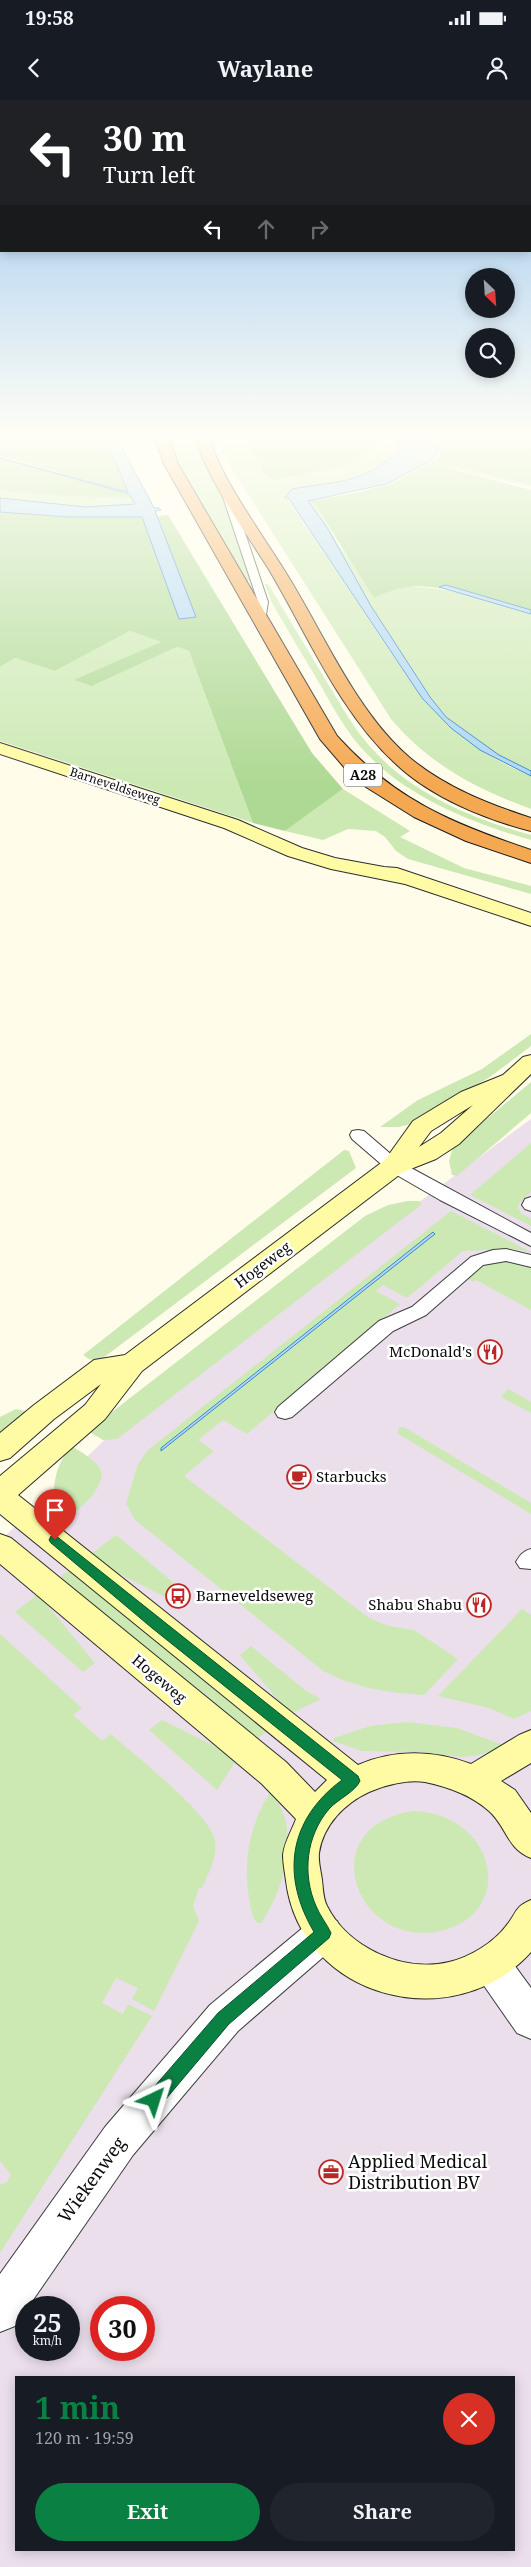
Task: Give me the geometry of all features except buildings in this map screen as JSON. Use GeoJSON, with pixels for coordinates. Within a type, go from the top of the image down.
{"type":"FeatureCollection","features":[{"type":"Feature","properties":{"kind":"highway","name":"A28"},"geometry":{"type":"LineString","coordinates":[[223,553],[329,739],[350,765],[387,794],[417,813],[476,838],[531,857]]}},
{"type":"Feature","properties":{"kind":"highway","name":"A28"},"geometry":{"type":"LineString","coordinates":[[266,553],[297,603],[319,648],[380,739],[404,762],[436,785],[485,810],[531,825]]}},
{"type":"Feature","properties":{"kind":"street","name":"Barneveldseweg"},"geometry":{"type":"LineString","coordinates":[[0,748],[231,824],[295,852],[331,863],[406,878],[531,920]]}},
{"type":"Feature","properties":{"kind":"street","name":"Hogeweg"},"geometry":{"type":"LineString","coordinates":[[0,1493],[95,1412],[132,1364],[394,1166],[436,1148],[487,1107],[522,1070]]}},
{"type":"Feature","properties":{"kind":"street"},"geometry":{"type":"LineString","coordinates":[[0,1450],[44,1412],[104,1367],[132,1364]]}},
{"type":"Feature","properties":{"kind":"street"},"geometry":{"type":"LineString","coordinates":[[0,1497],[353,1781]]}},
{"type":"Feature","properties":{"kind":"street","name":"Hogeweg"},"geometry":{"type":"LineString","coordinates":[[0,1546],[274,1773],[315,1815]]}},
{"type":"Feature","properties":{"kind":"street"},"geometry":{"type":"LineString","coordinates":[[473,1780],[531,1746]]}},
{"type":"Feature","properties":{"kind":"street"},"geometry":{"type":"LineString","coordinates":[[529,1829],[502,1799],[473,1780],[450,1771],[425,1766],[400,1766],[375,1771],[353,1781],[332,1796],[315,1815],[305,1837],[300,1861],[302,1886],[310,1911],[324,1933],[350,1958],[384,1975],[421,1982],[457,1978],[491,1964],[512,1947],[528,1926],[531,1917]]}},
{"type":"Feature","properties":{"kind":"street","name":"Wiekenweg"},"geometry":{"type":"LineString","coordinates":[[0,2311],[119,2141],[143,2112],[224,2018],[324,1933]]}},
{"type":"Feature","properties":{"kind":"street"},"geometry":{"type":"LineString","coordinates":[[491,1964],[531,2020]]}},
{"type":"Feature","properties":{"kind":"lane"},"geometry":{"type":"LineString","coordinates":[[247,553],[263,602],[261,619]]}},
{"type":"Feature","properties":{"kind":"lane"},"geometry":{"type":"LineString","coordinates":[[358,1135],[394,1166],[455,1201],[531,1240]]}},
{"type":"Feature","properties":{"kind":"lane"},"geometry":{"type":"LineString","coordinates":[[284,1412],[386,1326],[419,1311],[477,1261],[484,1257],[506,1255],[531,1261]]}},
{"type":"Feature","properties":{"kind":"shaded area"},"geometry":{"type":"Polygon","coordinates":[[[531,1119],[531,2567],[0,2567],[0,1541],[123,1422],[531,1119]]]}},
{"type":"Feature","properties":{"kind":"green space"},"geometry":{"type":"Polygon","coordinates":[[[0,553],[155,553],[179,619],[196,617],[171,553],[191,553],[312,753],[343,789],[285,831],[253,823],[189,651],[177,647],[92,686],[74,680],[161,642],[130,631],[55,671],[15,658],[0,667],[0,553]]]}},
{"type":"Feature","properties":{"kind":"green space"},"geometry":{"type":"Polygon","coordinates":[[[230,553],[241,553],[250,581],[246,581],[230,553]]]}},
{"type":"Feature","properties":{"kind":"green space"},"geometry":{"type":"Polygon","coordinates":[[[285,553],[324,553],[401,668],[436,711],[476,747],[531,776],[531,809],[473,784],[437,762],[391,719],[285,553]]]}},
{"type":"Feature","properties":{"kind":"green space"},"geometry":{"type":"Polygon","coordinates":[[[341,553],[345,553],[350,559],[391,589],[426,587],[444,590],[479,598],[531,614],[531,771],[499,755],[446,717],[430,697],[371,606],[341,553]]]}},
{"type":"Feature","properties":{"kind":"green space"},"geometry":{"type":"Polygon","coordinates":[[[346,553],[531,553],[531,610],[449,586],[440,588],[442,589],[424,586],[407,587],[390,591],[374,598],[346,553]]]}},
{"type":"Feature","properties":{"kind":"green space"},"geometry":{"type":"Polygon","coordinates":[[[265,584],[268,584],[349,718],[377,754],[410,782],[448,805],[489,822],[531,835],[531,840],[486,826],[421,796],[401,783],[365,752],[352,737],[336,712],[271,601],[265,584]]]}},
{"type":"Feature","properties":{"kind":"green space"},"geometry":{"type":"Polygon","coordinates":[[[130,631],[161,642],[92,686],[177,647],[189,651],[253,823],[0,741],[0,667],[15,658],[55,671],[130,631]]]}},
{"type":"Feature","properties":{"kind":"green space"},"geometry":{"type":"Polygon","coordinates":[[[343,789],[410,831],[400,837],[464,868],[531,886],[531,894],[408,859],[396,851],[385,837],[376,831],[348,829],[323,840],[285,831],[343,789]]]}},
{"type":"Feature","properties":{"kind":"green space"},"geometry":{"type":"Polygon","coordinates":[[[531,1034],[531,1046],[490,1077],[411,1124],[399,1127],[380,1127],[418,1100],[482,1069],[531,1034]]]}},
{"type":"Feature","properties":{"kind":"green space"},"geometry":{"type":"Polygon","coordinates":[[[531,1082],[531,1113],[457,1176],[452,1175],[449,1161],[453,1147],[531,1082]]]}},
{"type":"Feature","properties":{"kind":"green space"},"geometry":{"type":"Polygon","coordinates":[[[531,1143],[531,1192],[521,1201],[518,1207],[521,1213],[531,1219],[531,1226],[470,1195],[531,1143]]]}},
{"type":"Feature","properties":{"kind":"green space"},"geometry":{"type":"Polygon","coordinates":[[[344,1150],[349,1151],[356,1168],[99,1361],[89,1359],[83,1355],[344,1150]]]}},
{"type":"Feature","properties":{"kind":"green space"},"geometry":{"type":"Polygon","coordinates":[[[419,1201],[422,1204],[117,1439],[103,1440],[90,1432],[90,1429],[365,1216],[388,1205],[419,1201]]]}},
{"type":"Feature","properties":{"kind":"green space"},"geometry":{"type":"Polygon","coordinates":[[[451,1211],[531,1252],[513,1249],[463,1251],[407,1298],[383,1285],[376,1291],[400,1304],[247,1434],[223,1420],[198,1440],[214,1451],[184,1476],[369,1618],[389,1626],[414,1630],[458,1659],[424,1695],[372,1689],[346,1681],[322,1670],[134,1519],[126,1503],[138,1464],[148,1450],[451,1211]]]}},
{"type":"Feature","properties":{"kind":"green space"},"geometry":{"type":"Polygon","coordinates":[[[503,1260],[531,1268],[531,1310],[476,1280],[473,1282],[468,1279],[485,1264],[503,1260]]]}},
{"type":"Feature","properties":{"kind":"green space"},"geometry":{"type":"Polygon","coordinates":[[[508,1389],[531,1402],[531,1413],[501,1397],[508,1389]]]}},
{"type":"Feature","properties":{"kind":"green space"},"geometry":{"type":"Polygon","coordinates":[[[16,1409],[29,1412],[0,1437],[0,1417],[16,1409]]]}},
{"type":"Feature","properties":{"kind":"green space"},"geometry":{"type":"Polygon","coordinates":[[[400,1427],[404,1427],[531,1503],[531,1514],[397,1433],[400,1427]]]}},
{"type":"Feature","properties":{"kind":"green space"},"geometry":{"type":"Polygon","coordinates":[[[73,1447],[95,1462],[100,1469],[100,1484],[90,1499],[63,1519],[55,1502],[55,1481],[61,1461],[73,1447]]]}},
{"type":"Feature","properties":{"kind":"green space"},"geometry":{"type":"Polygon","coordinates":[[[116,1535],[185,1592],[173,1601],[108,1568],[90,1555],[116,1535]]]}},
{"type":"Feature","properties":{"kind":"green space"},"geometry":{"type":"Polygon","coordinates":[[[72,1569],[267,1729],[266,1732],[257,1739],[131,1640],[62,1579],[62,1575],[72,1569]]]}},
{"type":"Feature","properties":{"kind":"green space"},"geometry":{"type":"Polygon","coordinates":[[[38,1594],[95,1663],[83,1672],[15,1612],[38,1594]]]}},
{"type":"Feature","properties":{"kind":"green space"},"geometry":{"type":"Polygon","coordinates":[[[522,1609],[531,1615],[531,1711],[514,1719],[489,1708],[438,1696],[522,1609]]]}},
{"type":"Feature","properties":{"kind":"green space"},"geometry":{"type":"Polygon","coordinates":[[[0,1634],[82,1708],[73,1715],[102,1741],[111,1734],[187,1801],[211,1830],[215,1847],[210,1871],[202,1888],[199,1888],[193,1906],[199,1921],[154,2011],[132,1999],[138,1988],[116,1978],[102,2003],[123,2014],[128,2004],[152,2016],[0,2253],[0,2184],[6,2183],[11,2175],[0,2161],[0,1634]]]}},
{"type":"Feature","properties":{"kind":"green space"},"geometry":{"type":"Polygon","coordinates":[[[251,1646],[305,1690],[321,1699],[290,1714],[240,1655],[251,1646]]]}},
{"type":"Feature","properties":{"kind":"green space"},"geometry":{"type":"Polygon","coordinates":[[[162,1720],[231,1754],[237,1759],[217,1790],[149,1730],[162,1720]]]}},
{"type":"Feature","properties":{"kind":"green space"},"geometry":{"type":"Polygon","coordinates":[[[407,1722],[457,1728],[506,1746],[480,1755],[463,1757],[415,1752],[362,1751],[333,1741],[334,1738],[370,1726],[407,1722]]]}},
{"type":"Feature","properties":{"kind":"green space"},"geometry":{"type":"Polygon","coordinates":[[[271,1791],[285,1819],[287,1836],[286,1862],[274,1901],[261,1923],[257,1923],[252,1914],[247,1884],[248,1856],[253,1829],[271,1791]]]}},
{"type":"Feature","properties":{"kind":"green space"},"geometry":{"type":"Polygon","coordinates":[[[414,1811],[443,1817],[465,1830],[480,1848],[488,1868],[487,1889],[478,1908],[461,1923],[435,1932],[406,1931],[383,1920],[366,1903],[356,1881],[355,1859],[363,1838],[383,1821],[414,1811]]]}},
{"type":"Feature","properties":{"kind":"water"},"geometry":{"type":"Polygon","coordinates":[[[155,553],[171,553],[196,617],[179,619],[155,553]]]}},
{"type":"Feature","properties":{"kind":"water"},"geometry":{"type":"Polygon","coordinates":[[[325,553],[341,553],[371,606],[430,697],[446,717],[499,755],[531,771],[531,776],[480,750],[451,728],[422,698],[325,553]]]}},
{"type":"Feature","properties":{"kind":"water"},"geometry":{"type":"Polygon","coordinates":[[[446,585],[531,610],[531,614],[439,587],[446,585]]]}},
{"type":"Feature","properties":{"kind":"water"},"geometry":{"type":"Polygon","coordinates":[[[433,1232],[435,1234],[161,1451],[161,1448],[433,1232]]]}},
{"type":"Feature","properties":{"kind":"place","name":"McDonald's"},"geometry":{"type":"Point","coordinates":[490,1352]}},
{"type":"Feature","properties":{"kind":"place","name":"Starbucks"},"geometry":{"type":"Point","coordinates":[299,1477]}},
{"type":"Feature","properties":{"kind":"place","name":"Barneveldseweg"},"geometry":{"type":"Point","coordinates":[178,1596]}},
{"type":"Feature","properties":{"kind":"place","name":"Shabu Shabu"},"geometry":{"type":"Point","coordinates":[479,1605]}},
{"type":"Feature","properties":{"kind":"place","name":"Applied Medical Distribution BV"},"geometry":{"type":"Point","coordinates":[331,2172]}},
{"type":"Feature","properties":{"kind":"route"},"geometry":{"type":"LineString","coordinates":[[55,1540],[156,1624],[353,1781],[332,1796],[315,1815],[305,1837],[300,1861],[302,1886],[310,1911],[324,1933],[224,2018],[154,2100]]}}]}
